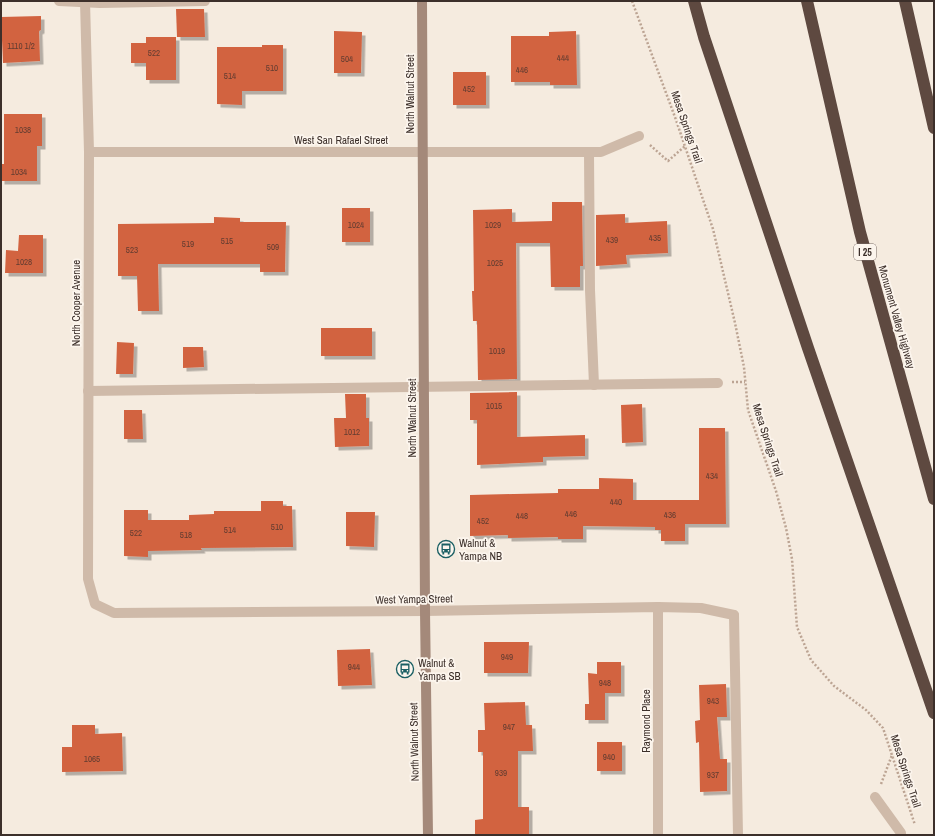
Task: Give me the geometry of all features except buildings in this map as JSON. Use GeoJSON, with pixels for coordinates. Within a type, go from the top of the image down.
{"type":"FeatureCollection","features":[{"type":"Feature","properties":{"kind":"highway"},"geometry":{"type":"LineString","coordinates":[[694,1],[704,37],[800,325],[934,713]]}},
{"type":"Feature","properties":{"kind":"highway","name":"Monument Valley Highway"},"geometry":{"type":"LineString","coordinates":[[807,1],[860,232],[934,499]]}},
{"type":"Feature","properties":{"kind":"highway"},"geometry":{"type":"LineString","coordinates":[[905,1],[934,128]]}},
{"type":"Feature","properties":{"kind":"main road","name":"North Walnut Street"},"geometry":{"type":"LineString","coordinates":[[422,1],[425,611],[428,835]]}},
{"type":"Feature","properties":{"kind":"street"},"geometry":{"type":"LineString","coordinates":[[59,1],[205,1]]}},
{"type":"Feature","properties":{"kind":"street","name":"North Cooper Avenue"},"geometry":{"type":"LineString","coordinates":[[85,2],[88,152],[88,579],[94,604]]}},
{"type":"Feature","properties":{"kind":"street","name":"West San Rafael Street"},"geometry":{"type":"LineString","coordinates":[[88,152],[589,153],[601,152],[639,136]]}},
{"type":"Feature","properties":{"kind":"street"},"geometry":{"type":"LineString","coordinates":[[589,153],[590,290],[594,385]]}},
{"type":"Feature","properties":{"kind":"street"},"geometry":{"type":"LineString","coordinates":[[88,391],[718,383]]}},
{"type":"Feature","properties":{"kind":"street","name":"West Yampa Street"},"geometry":{"type":"LineString","coordinates":[[94,604],[114,613],[425,611],[658,607],[701,608],[734,615],[738,835]]}},
{"type":"Feature","properties":{"kind":"street","name":"Raymond Place"},"geometry":{"type":"LineString","coordinates":[[658,607],[658,835]]}},
{"type":"Feature","properties":{"kind":"street"},"geometry":{"type":"LineString","coordinates":[[875,797],[901,835]]}},
{"type":"Feature","properties":{"kind":"path","name":"Mesa Springs Trail"},"geometry":{"type":"LineString","coordinates":[[632,1],[685,146],[713,229],[744,367],[748,410],[776,491],[786,528],[792,559],[797,627],[811,660],[834,686],[866,710],[883,728],[916,828]]}},
{"type":"Feature","properties":{"kind":"path"},"geometry":{"type":"LineString","coordinates":[[639,136],[668,161],[685,146]]}},
{"type":"Feature","properties":{"kind":"path"},"geometry":{"type":"LineString","coordinates":[[875,797],[892,755]]}},
{"type":"Feature","properties":{"kind":"place","name":"Walnut & Yampa NB"},"geometry":{"type":"Point","coordinates":[446,549]}},
{"type":"Feature","properties":{"kind":"place","name":"Walnut & Yampa SB"},"geometry":{"type":"Point","coordinates":[405,669]}}]}
